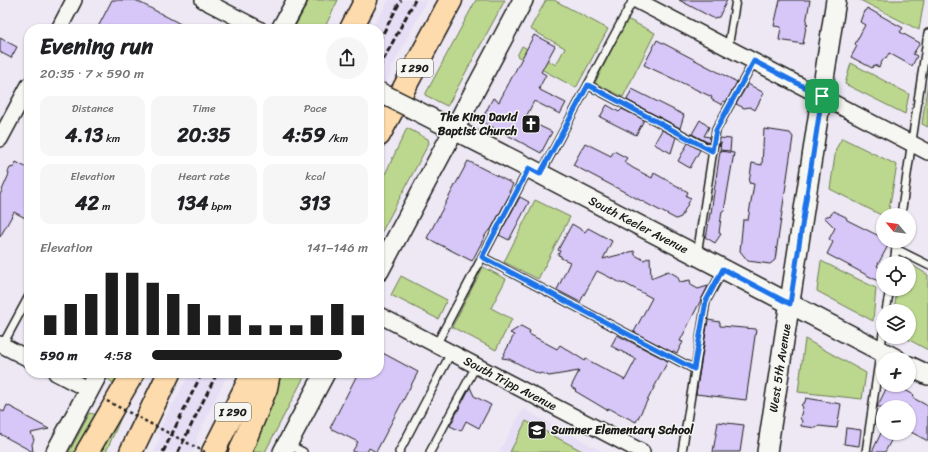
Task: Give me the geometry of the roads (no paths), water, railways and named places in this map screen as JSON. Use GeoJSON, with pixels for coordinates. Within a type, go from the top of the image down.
{"type":"FeatureCollection","features":[{"type":"Feature","properties":{"kind":"highway"},"geometry":{"type":"LineString","coordinates":[[354,24],[366,0]]}},
{"type":"Feature","properties":{"kind":"highway","name":"I 290"},"geometry":{"type":"LineString","coordinates":[[384,127],[451,0]]}},
{"type":"Feature","properties":{"kind":"highway"},"geometry":{"type":"LineString","coordinates":[[87,452],[130,378]]}},
{"type":"Feature","properties":{"kind":"highway"},"geometry":{"type":"LineString","coordinates":[[131,452],[167,378]]}},
{"type":"Feature","properties":{"kind":"highway","name":"I 290"},"geometry":{"type":"LineString","coordinates":[[213,452],[250,378]]}},
{"type":"Feature","properties":{"kind":"highway"},"geometry":{"type":"LineString","coordinates":[[240,452],[266,388],[268,378]]}},
{"type":"Feature","properties":{"kind":"street"},"geometry":{"type":"LineString","coordinates":[[62,24],[74,0]]}},
{"type":"Feature","properties":{"kind":"street"},"geometry":{"type":"LineString","coordinates":[[203,0],[249,24]]}},
{"type":"Feature","properties":{"kind":"street"},"geometry":{"type":"LineString","coordinates":[[284,24],[297,0]]}},
{"type":"Feature","properties":{"kind":"street"},"geometry":{"type":"LineString","coordinates":[[384,262],[523,0]]}},
{"type":"Feature","properties":{"kind":"street"},"geometry":{"type":"LineString","coordinates":[[636,0],[928,152]]}},
{"type":"Feature","properties":{"kind":"street","name":"West 5th Avenue"},"geometry":{"type":"LineString","coordinates":[[767,452],[836,0]]}},
{"type":"Feature","properties":{"kind":"street"},"geometry":{"type":"LineString","coordinates":[[0,139],[24,94]]}},
{"type":"Feature","properties":{"kind":"street","name":"South Keeler Avenue"},"geometry":{"type":"LineString","coordinates":[[384,94],[790,304],[887,348]]}},
{"type":"Feature","properties":{"kind":"street","name":"South Tripp Avenue"},"geometry":{"type":"LineString","coordinates":[[384,318],[642,452]]}},
{"type":"Feature","properties":{"kind":"street"},"geometry":{"type":"LineString","coordinates":[[1,346],[24,357]]}},
{"type":"Feature","properties":{"kind":"street"},"geometry":{"type":"LineString","coordinates":[[916,369],[928,375]]}},
{"type":"Feature","properties":{"kind":"street"},"geometry":{"type":"LineString","coordinates":[[66,378],[89,390]]}},
{"type":"Feature","properties":{"kind":"street"},"geometry":{"type":"LineString","coordinates":[[56,452],[95,378]]}},
{"type":"Feature","properties":{"kind":"street"},"geometry":{"type":"LineString","coordinates":[[291,449],[323,378]]}},
{"type":"Feature","properties":{"kind":"lane"},"geometry":{"type":"LineString","coordinates":[[436,345],[482,257],[588,85],[633,0]]}},
{"type":"Feature","properties":{"kind":"lane"},"geometry":{"type":"LineString","coordinates":[[728,48],[736,0]]}},
{"type":"Feature","properties":{"kind":"lane"},"geometry":{"type":"LineString","coordinates":[[902,208],[928,37]]}},
{"type":"Feature","properties":{"kind":"lane"},"geometry":{"type":"LineString","coordinates":[[698,256],[716,130],[754,61]]}},
{"type":"Feature","properties":{"kind":"lane"},"geometry":{"type":"LineString","coordinates":[[588,85],[712,151]]}},
{"type":"Feature","properties":{"kind":"lane"},"geometry":{"type":"LineString","coordinates":[[901,248],[928,265]]}},
{"type":"Feature","properties":{"kind":"lane"},"geometry":{"type":"LineString","coordinates":[[482,257],[694,369]]}},
{"type":"Feature","properties":{"kind":"lane"},"geometry":{"type":"LineString","coordinates":[[682,452],[706,301],[723,269]]}},
{"type":"Feature","properties":{"kind":"lane"},"geometry":{"type":"LineString","coordinates":[[1,346],[24,305]]}},
{"type":"Feature","properties":{"kind":"lane"},"geometry":{"type":"LineString","coordinates":[[866,452],[887,348]]}},
{"type":"Feature","properties":{"kind":"lane"},"geometry":{"type":"LineString","coordinates":[[399,452],[451,353]]}},
{"type":"Feature","properties":{"kind":"lane"},"geometry":{"type":"LineString","coordinates":[[430,452],[476,366]]}},
{"type":"Feature","properties":{"kind":"railway"},"geometry":{"type":"LineString","coordinates":[[384,32],[401,0]]}},
{"type":"Feature","properties":{"kind":"railway"},"geometry":{"type":"LineString","coordinates":[[384,59],[415,0]]}},
{"type":"Feature","properties":{"kind":"railway"},"geometry":{"type":"LineString","coordinates":[[163,452],[200,378]]}},
{"type":"Feature","properties":{"kind":"railway"},"geometry":{"type":"LineString","coordinates":[[178,452],[215,378]]}},
{"type":"Feature","properties":{"kind":"place","name":"The King David Baptist Church"},"geometry":{"type":"Point","coordinates":[531,124]}},
{"type":"Feature","properties":{"kind":"place","name":"Sumner Elementary School"},"geometry":{"type":"Point","coordinates":[537,430]}}]}
